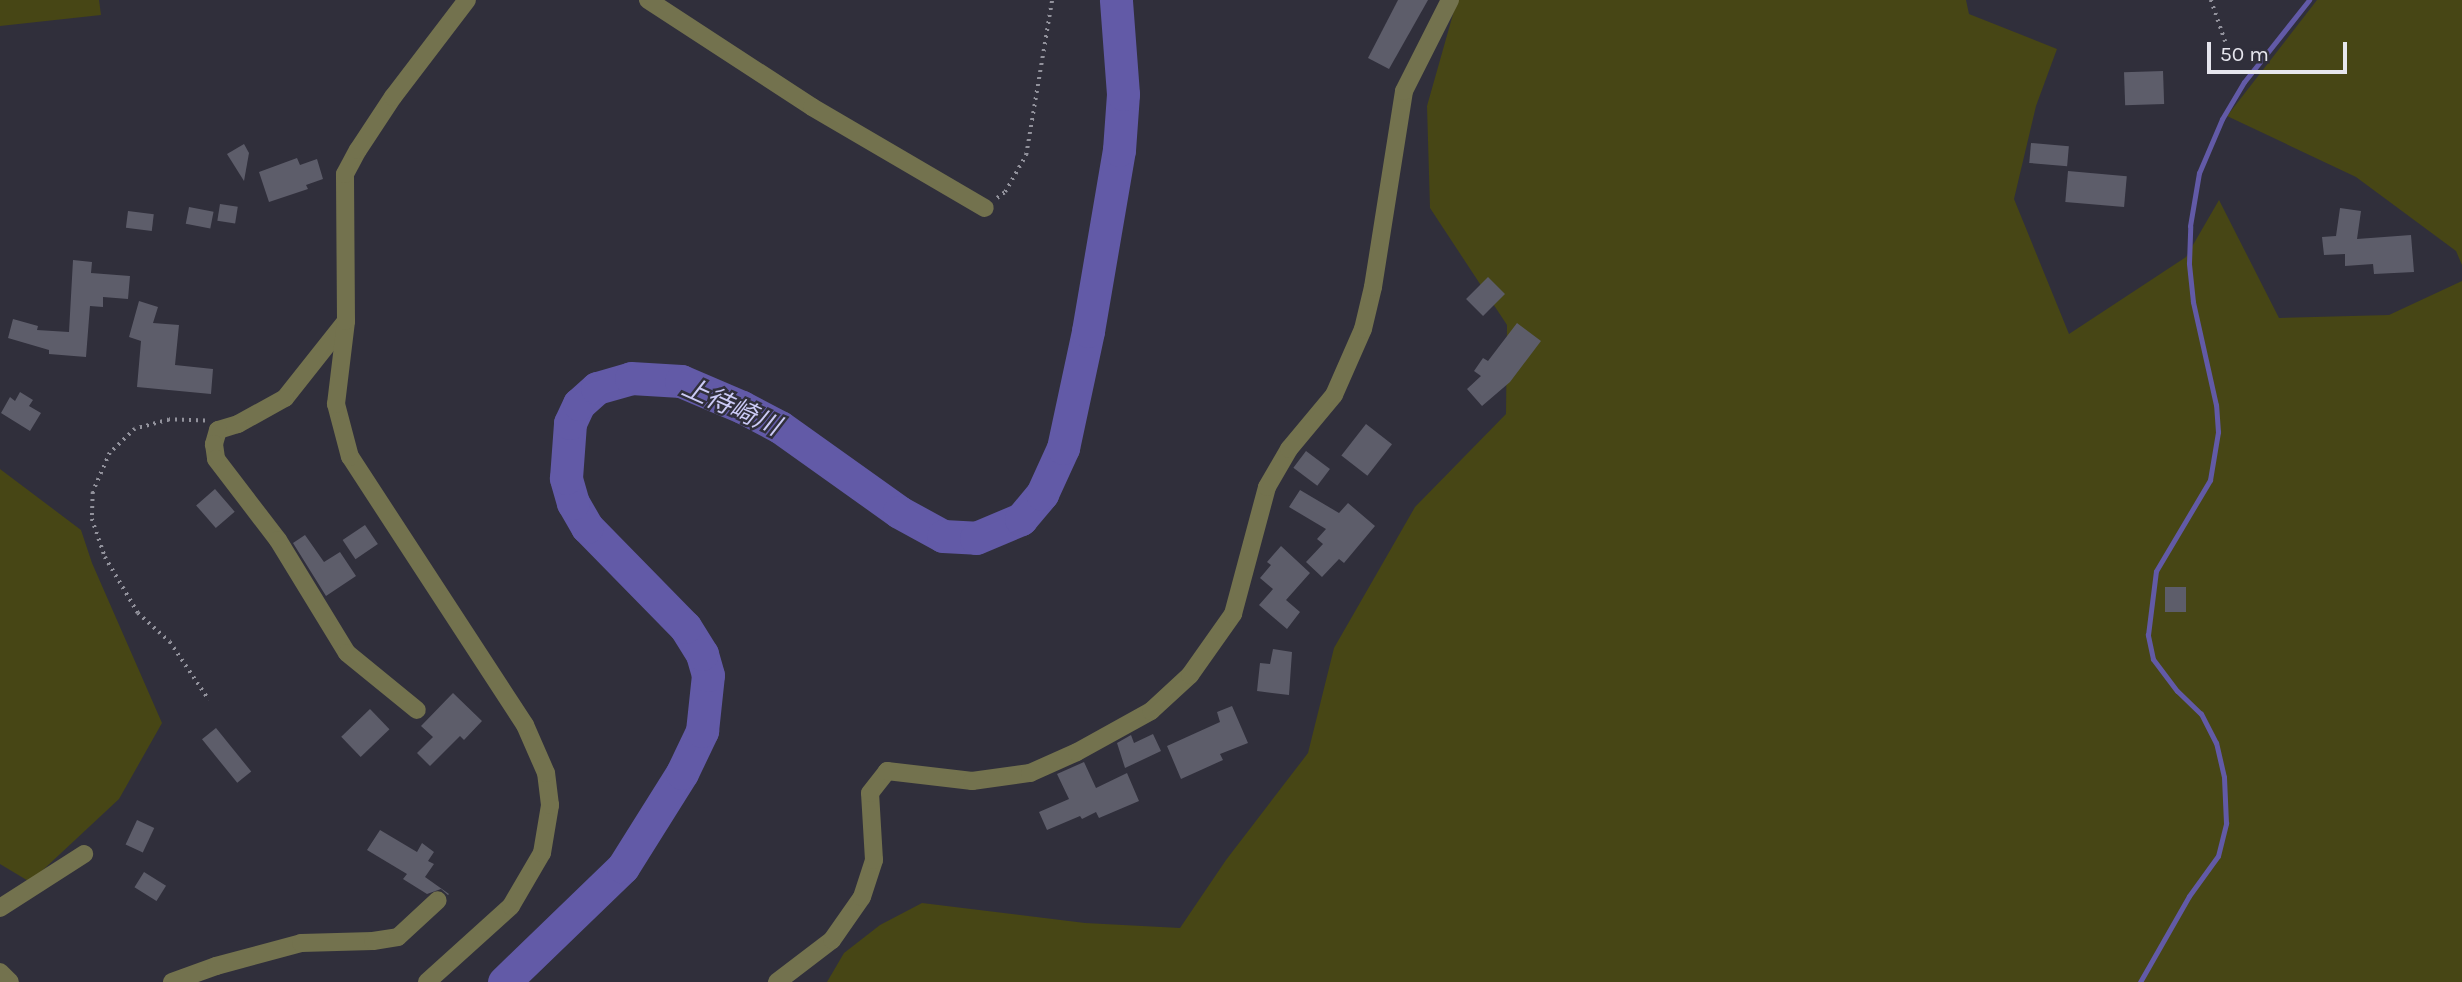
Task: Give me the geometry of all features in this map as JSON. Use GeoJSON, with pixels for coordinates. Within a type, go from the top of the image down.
{"type":"FeatureCollection","features":[{"type":"Feature","properties":{"kind":"street"},"geometry":{"type":"LineString","coordinates":[[427,982],[511,906],[542,853],[550,805],[547,784],[526,725],[350,457],[336,404],[346,321],[345,174],[393,97],[467,0]]}},
{"type":"Feature","properties":{"kind":"street"},"geometry":{"type":"LineString","coordinates":[[648,0],[812,107],[985,208]]}},
{"type":"Feature","properties":{"kind":"street"},"geometry":{"type":"LineString","coordinates":[[777,982],[832,940],[862,897],[874,860],[870,793],[887,771],[972,781],[1030,773],[1077,752],[1151,711],[1190,675],[1233,614],[1268,486],[1289,449],[1334,395],[1363,329],[1373,287],[1405,91],[1450,0]]}},
{"type":"Feature","properties":{"kind":"street"},"geometry":{"type":"LineString","coordinates":[[346,321],[285,398],[239,424],[227,425],[218,430],[214,444],[216,459],[278,540],[346,653],[417,710]]}},
{"type":"Feature","properties":{"kind":"street"},"geometry":{"type":"LineString","coordinates":[[0,908],[84,854]]}},
{"type":"Feature","properties":{"kind":"street"},"geometry":{"type":"LineString","coordinates":[[172,982],[216,966],[301,943],[373,942],[398,937],[438,900]]}},
{"type":"Feature","properties":{"kind":"street"},"geometry":{"type":"LineString","coordinates":[[0,972],[10,982]]}},
{"type":"Feature","properties":{"kind":"path"},"geometry":{"type":"LineString","coordinates":[[985,208],[1005,192],[1026,155],[1052,0]]}},
{"type":"Feature","properties":{"kind":"path"},"geometry":{"type":"LineString","coordinates":[[2211,0],[2230,55]]}},
{"type":"Feature","properties":{"kind":"path"},"geometry":{"type":"LineString","coordinates":[[209,700],[170,642],[138,613],[105,557],[92,519],[93,492],[110,453],[135,429],[169,420],[200,420],[227,425]]}},
{"type":"Feature","properties":{"kind":"shaded area"},"geometry":{"type":"Polygon","coordinates":[[[0,0],[99,0],[101,15],[0,26],[0,0]]]}},
{"type":"Feature","properties":{"kind":"shaded area"},"geometry":{"type":"Polygon","coordinates":[[[1457,0],[1966,0],[1969,14],[2057,49],[2036,106],[2014,199],[2069,334],[2186,257],[2219,200],[2279,318],[2389,315],[2462,281],[2462,982],[827,982],[844,953],[880,925],[922,903],[1085,923],[1180,928],[1226,860],[1308,753],[1334,648],[1415,507],[1506,414],[1507,325],[1430,208],[1427,106],[1457,0]]]}},
{"type":"Feature","properties":{"kind":"shaded area"},"geometry":{"type":"Polygon","coordinates":[[[2317,0],[2462,0],[2462,265],[2456,251],[2356,177],[2227,116],[2317,0]]]}},
{"type":"Feature","properties":{"kind":"shaded area"},"geometry":{"type":"Polygon","coordinates":[[[0,469],[81,530],[92,563],[162,723],[119,799],[30,882],[0,864],[0,469]]]}},
{"type":"Feature","properties":{"kind":"building"},"geometry":{"type":"Polygon","coordinates":[[[1398,0],[1428,0],[1389,69],[1368,58],[1398,0]]]}},
{"type":"Feature","properties":{"kind":"building"},"geometry":{"type":"Polygon","coordinates":[[[2163,71],[2164,104],[2125,105],[2124,72],[2163,71]]]}},
{"type":"Feature","properties":{"kind":"building"},"geometry":{"type":"Polygon","coordinates":[[[2031,143],[2069,146],[2067,166],[2029,163],[2031,143]]]}},
{"type":"Feature","properties":{"kind":"building"},"geometry":{"type":"Polygon","coordinates":[[[244,144],[249,153],[244,181],[227,154],[244,144]]]}},
{"type":"Feature","properties":{"kind":"building"},"geometry":{"type":"Polygon","coordinates":[[[297,158],[300,165],[317,159],[323,179],[306,185],[308,189],[269,202],[259,172],[297,158]]]}},
{"type":"Feature","properties":{"kind":"building"},"geometry":{"type":"Polygon","coordinates":[[[2068,171],[2127,176],[2124,207],[2065,202],[2068,171]]]}},
{"type":"Feature","properties":{"kind":"building"},"geometry":{"type":"Polygon","coordinates":[[[220,204],[238,207],[235,224],[217,221],[220,204]]]}},
{"type":"Feature","properties":{"kind":"building"},"geometry":{"type":"Polygon","coordinates":[[[189,207],[214,212],[210,228],[186,224],[189,207]]]}},
{"type":"Feature","properties":{"kind":"building"},"geometry":{"type":"Polygon","coordinates":[[[2340,208],[2361,211],[2357,239],[2411,235],[2414,272],[2374,274],[2373,264],[2345,266],[2345,254],[2324,255],[2322,237],[2336,236],[2340,208]]]}},
{"type":"Feature","properties":{"kind":"building"},"geometry":{"type":"Polygon","coordinates":[[[128,211],[154,214],[152,231],[126,228],[128,211]]]}},
{"type":"Feature","properties":{"kind":"building"},"geometry":{"type":"Polygon","coordinates":[[[73,260],[92,262],[91,273],[130,276],[128,299],[103,297],[103,307],[90,306],[86,357],[49,354],[49,350],[8,338],[13,319],[38,326],[37,330],[69,332],[73,260]]]}},
{"type":"Feature","properties":{"kind":"building"},"geometry":{"type":"Polygon","coordinates":[[[1488,277],[1505,294],[1483,316],[1466,299],[1488,277]]]}},
{"type":"Feature","properties":{"kind":"building"},"geometry":{"type":"Polygon","coordinates":[[[139,301],[158,307],[153,323],[179,325],[175,365],[213,369],[211,394],[137,387],[141,341],[129,337],[139,301]]]}},
{"type":"Feature","properties":{"kind":"building"},"geometry":{"type":"Polygon","coordinates":[[[1517,323],[1541,341],[1510,382],[1482,406],[1467,389],[1481,376],[1474,371],[1483,358],[1488,361],[1517,323]]]}},
{"type":"Feature","properties":{"kind":"building"},"geometry":{"type":"Polygon","coordinates":[[[20,392],[33,400],[29,406],[41,413],[30,431],[1,413],[10,397],[15,401],[20,392]]]}},
{"type":"Feature","properties":{"kind":"building"},"geometry":{"type":"Polygon","coordinates":[[[1366,424],[1392,444],[1367,476],[1341,456],[1366,424]]]}},
{"type":"Feature","properties":{"kind":"building"},"geometry":{"type":"Polygon","coordinates":[[[1306,451],[1330,469],[1317,486],[1293,468],[1306,451]]]}},
{"type":"Feature","properties":{"kind":"building"},"geometry":{"type":"Polygon","coordinates":[[[215,489],[235,512],[216,528],[196,505],[215,489]]]}},
{"type":"Feature","properties":{"kind":"building"},"geometry":{"type":"Polygon","coordinates":[[[1300,490],[1339,513],[1348,503],[1375,526],[1344,563],[1339,559],[1322,577],[1306,562],[1323,544],[1317,539],[1326,529],[1289,507],[1300,490]]]}},
{"type":"Feature","properties":{"kind":"building"},"geometry":{"type":"Polygon","coordinates":[[[365,525],[378,544],[355,559],[343,540],[365,525]]]}},
{"type":"Feature","properties":{"kind":"building"},"geometry":{"type":"Polygon","coordinates":[[[305,535],[324,562],[340,552],[356,576],[326,596],[293,543],[305,535]]]}},
{"type":"Feature","properties":{"kind":"building"},"geometry":{"type":"Polygon","coordinates":[[[1281,546],[1310,573],[1286,600],[1300,612],[1287,629],[1259,605],[1273,589],[1260,578],[1271,565],[1267,562],[1281,546]]]}},
{"type":"Feature","properties":{"kind":"building"},"geometry":{"type":"Polygon","coordinates":[[[2165,587],[2186,587],[2186,612],[2165,612],[2165,587]]]}},
{"type":"Feature","properties":{"kind":"building"},"geometry":{"type":"Polygon","coordinates":[[[1273,649],[1292,652],[1289,695],[1257,691],[1260,663],[1270,664],[1273,649]]]}},
{"type":"Feature","properties":{"kind":"building"},"geometry":{"type":"Polygon","coordinates":[[[453,693],[482,721],[464,740],[460,736],[430,766],[417,753],[433,737],[421,726],[453,693]]]}},
{"type":"Feature","properties":{"kind":"building"},"geometry":{"type":"Polygon","coordinates":[[[1232,706],[1248,743],[1220,754],[1223,760],[1181,779],[1167,746],[1220,722],[1217,712],[1232,706]]]}},
{"type":"Feature","properties":{"kind":"building"},"geometry":{"type":"Polygon","coordinates":[[[370,709],[389,729],[361,757],[341,737],[370,709]]]}},
{"type":"Feature","properties":{"kind":"building"},"geometry":{"type":"Polygon","coordinates":[[[216,728],[251,772],[237,783],[202,739],[216,728]]]}},
{"type":"Feature","properties":{"kind":"building"},"geometry":{"type":"Polygon","coordinates":[[[1153,734],[1161,751],[1125,768],[1117,743],[1131,735],[1134,743],[1153,734]]]}},
{"type":"Feature","properties":{"kind":"building"},"geometry":{"type":"Polygon","coordinates":[[[1084,762],[1096,788],[1127,773],[1139,801],[1099,818],[1096,812],[1047,830],[1039,812],[1069,799],[1057,774],[1084,762]]]}},
{"type":"Feature","properties":{"kind":"building"},"geometry":{"type":"Polygon","coordinates":[[[137,820],[154,828],[143,853],[126,844],[137,820]]]}},
{"type":"Feature","properties":{"kind":"building"},"geometry":{"type":"Polygon","coordinates":[[[380,830],[417,852],[422,843],[434,852],[428,861],[434,864],[425,877],[449,894],[441,889],[427,894],[403,879],[407,874],[367,850],[380,830]]]}},
{"type":"Feature","properties":{"kind":"building"},"geometry":{"type":"Polygon","coordinates":[[[144,872],[166,886],[157,901],[134,887],[144,872]]]}},
{"type":"Feature","properties":{"kind":"waterway","name":"上待崎川"},"geometry":{"type":"LineString","coordinates":[[504,982],[623,867],[682,773],[702,731],[708,675],[702,654],[685,627],[587,527],[573,503],[566,478],[570,423],[579,404],[597,388],[631,378],[681,381],[742,407],[780,427],[899,512],[943,536],[976,538],[1021,519],[1042,494],[1063,448],[1088,331],[1119,150],[1123,94],[1116,0]]}},
{"type":"Feature","properties":{"kind":"waterway"},"geometry":{"type":"LineString","coordinates":[[2140,982],[2189,896],[2218,856],[2226,823],[2224,777],[2216,743],[2201,714],[2177,691],[2153,659],[2148,635],[2156,571],[2210,480],[2218,432],[2216,405],[2193,302],[2189,263],[2190,226],[2199,173],[2222,119],[2244,82],[2309,0]]}}]}
